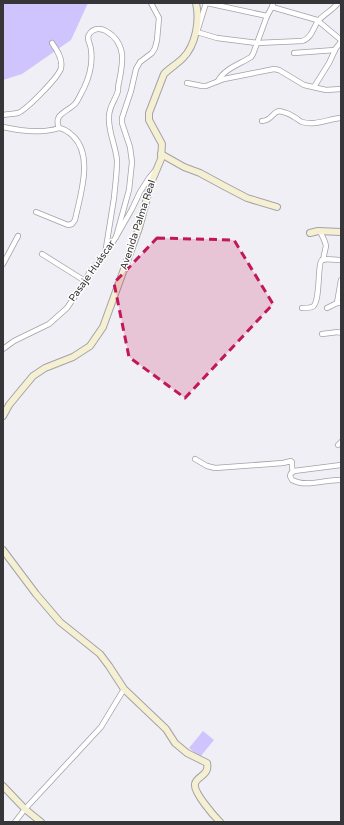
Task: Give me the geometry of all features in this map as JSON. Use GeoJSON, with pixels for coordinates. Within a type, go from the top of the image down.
{"type":"FeatureCollection","features":[{"type":"Feature","properties":{"kind":"main road","name":"Avenida Palma Real"},"geometry":{"type":"LineString","coordinates":[[3,416],[9,405],[33,376],[45,368],[73,358],[90,346],[102,327],[139,228],[151,183],[161,159],[162,144],[149,120],[149,112],[164,74],[183,59],[189,51],[197,32],[198,11],[196,3]]}},
{"type":"Feature","properties":{"kind":"main road"},"geometry":{"type":"LineString","coordinates":[[161,154],[247,198],[277,207]]}},
{"type":"Feature","properties":{"kind":"main road"},"geometry":{"type":"LineString","coordinates":[[310,233],[320,231],[341,232]]}},
{"type":"Feature","properties":{"kind":"main road"},"geometry":{"type":"LineString","coordinates":[[3,550],[36,594],[60,622],[100,654],[124,689],[166,729],[175,743],[187,753],[207,763],[205,773],[196,782],[195,789],[207,807],[220,822]]}},
{"type":"Feature","properties":{"kind":"main road"},"geometry":{"type":"LineString","coordinates":[[3,786],[25,809],[41,822]]}},
{"type":"Feature","properties":{"kind":"street"},"geometry":{"type":"LineString","coordinates":[[116,238],[129,190],[132,162],[130,147],[122,123],[122,118],[136,69],[140,62],[152,53],[155,48],[160,18],[151,3]]}},
{"type":"Feature","properties":{"kind":"street"},"geometry":{"type":"LineString","coordinates":[[267,16],[206,3],[197,32],[217,38],[257,43],[302,41],[309,38],[318,21],[338,3]]}},
{"type":"Feature","properties":{"kind":"street"},"geometry":{"type":"LineString","coordinates":[[218,81],[227,71],[251,57],[272,5],[318,21],[341,41],[314,87]]}},
{"type":"Feature","properties":{"kind":"street"},"geometry":{"type":"LineString","coordinates":[[59,128],[57,124],[59,116],[75,103],[90,74],[92,52],[88,35],[96,29],[103,29],[116,39],[123,57],[118,92],[111,106],[109,115],[109,123],[117,160],[111,221],[105,254]]}},
{"type":"Feature","properties":{"kind":"street"},"geometry":{"type":"LineString","coordinates":[[3,114],[20,113],[53,81],[58,74],[61,68],[61,62],[52,43]]}},
{"type":"Feature","properties":{"kind":"street"},"geometry":{"type":"LineString","coordinates":[[294,53],[335,50]]}},
{"type":"Feature","properties":{"kind":"street"},"geometry":{"type":"LineString","coordinates":[[187,83],[202,86],[218,81],[279,70],[304,85],[326,90],[341,89]]}},
{"type":"Feature","properties":{"kind":"street"},"geometry":{"type":"LineString","coordinates":[[262,121],[270,119],[276,112],[279,111],[295,117],[302,122],[308,123],[318,123],[341,118]]}},
{"type":"Feature","properties":{"kind":"street"},"geometry":{"type":"LineString","coordinates":[[3,127],[47,132],[59,128],[74,137],[83,154],[83,177],[75,220],[72,224],[68,225],[36,212]]}},
{"type":"Feature","properties":{"kind":"street","name":"Pasaje Huáscar"},"geometry":{"type":"LineString","coordinates":[[3,349],[14,341],[49,324],[67,308],[90,273],[116,238],[132,210],[140,192],[156,170]]}},
{"type":"Feature","properties":{"kind":"street"},"geometry":{"type":"LineString","coordinates":[[302,308],[311,308],[315,305],[319,283],[319,266],[320,262],[323,260],[326,246],[320,231]]}},
{"type":"Feature","properties":{"kind":"street"},"geometry":{"type":"LineString","coordinates":[[3,264],[18,236]]}},
{"type":"Feature","properties":{"kind":"street"},"geometry":{"type":"LineString","coordinates":[[42,254],[85,281]]}},
{"type":"Feature","properties":{"kind":"street"},"geometry":{"type":"LineString","coordinates":[[323,260],[341,260]]}},
{"type":"Feature","properties":{"kind":"street"},"geometry":{"type":"LineString","coordinates":[[327,308],[339,303],[341,280]]}},
{"type":"Feature","properties":{"kind":"street"},"geometry":{"type":"LineString","coordinates":[[322,334],[341,333]]}},
{"type":"Feature","properties":{"kind":"street"},"geometry":{"type":"LineString","coordinates":[[195,459],[207,466],[215,468],[283,463],[291,461],[293,472],[290,474],[290,478],[296,482],[302,484],[341,480]]}},
{"type":"Feature","properties":{"kind":"street"},"geometry":{"type":"LineString","coordinates":[[293,472],[341,464]]}},
{"type":"Feature","properties":{"kind":"street"},"geometry":{"type":"LineString","coordinates":[[15,822],[25,809],[101,727],[124,689]]}},
{"type":"Feature","properties":{"kind":"highlighted area"},"geometry":{"type":"Polygon","coordinates":[[[157,238],[234,240],[273,304],[185,398],[129,357],[114,283],[157,238]]]}},
{"type":"Feature","properties":{"kind":"shaded area"},"geometry":{"type":"Polygon","coordinates":[[[3,3],[88,3],[71,40],[22,74],[3,80],[3,3]]]}},
{"type":"Feature","properties":{"kind":"shaded area"},"geometry":{"type":"Polygon","coordinates":[[[203,731],[214,740],[200,757],[189,748],[203,731]]]}}]}
